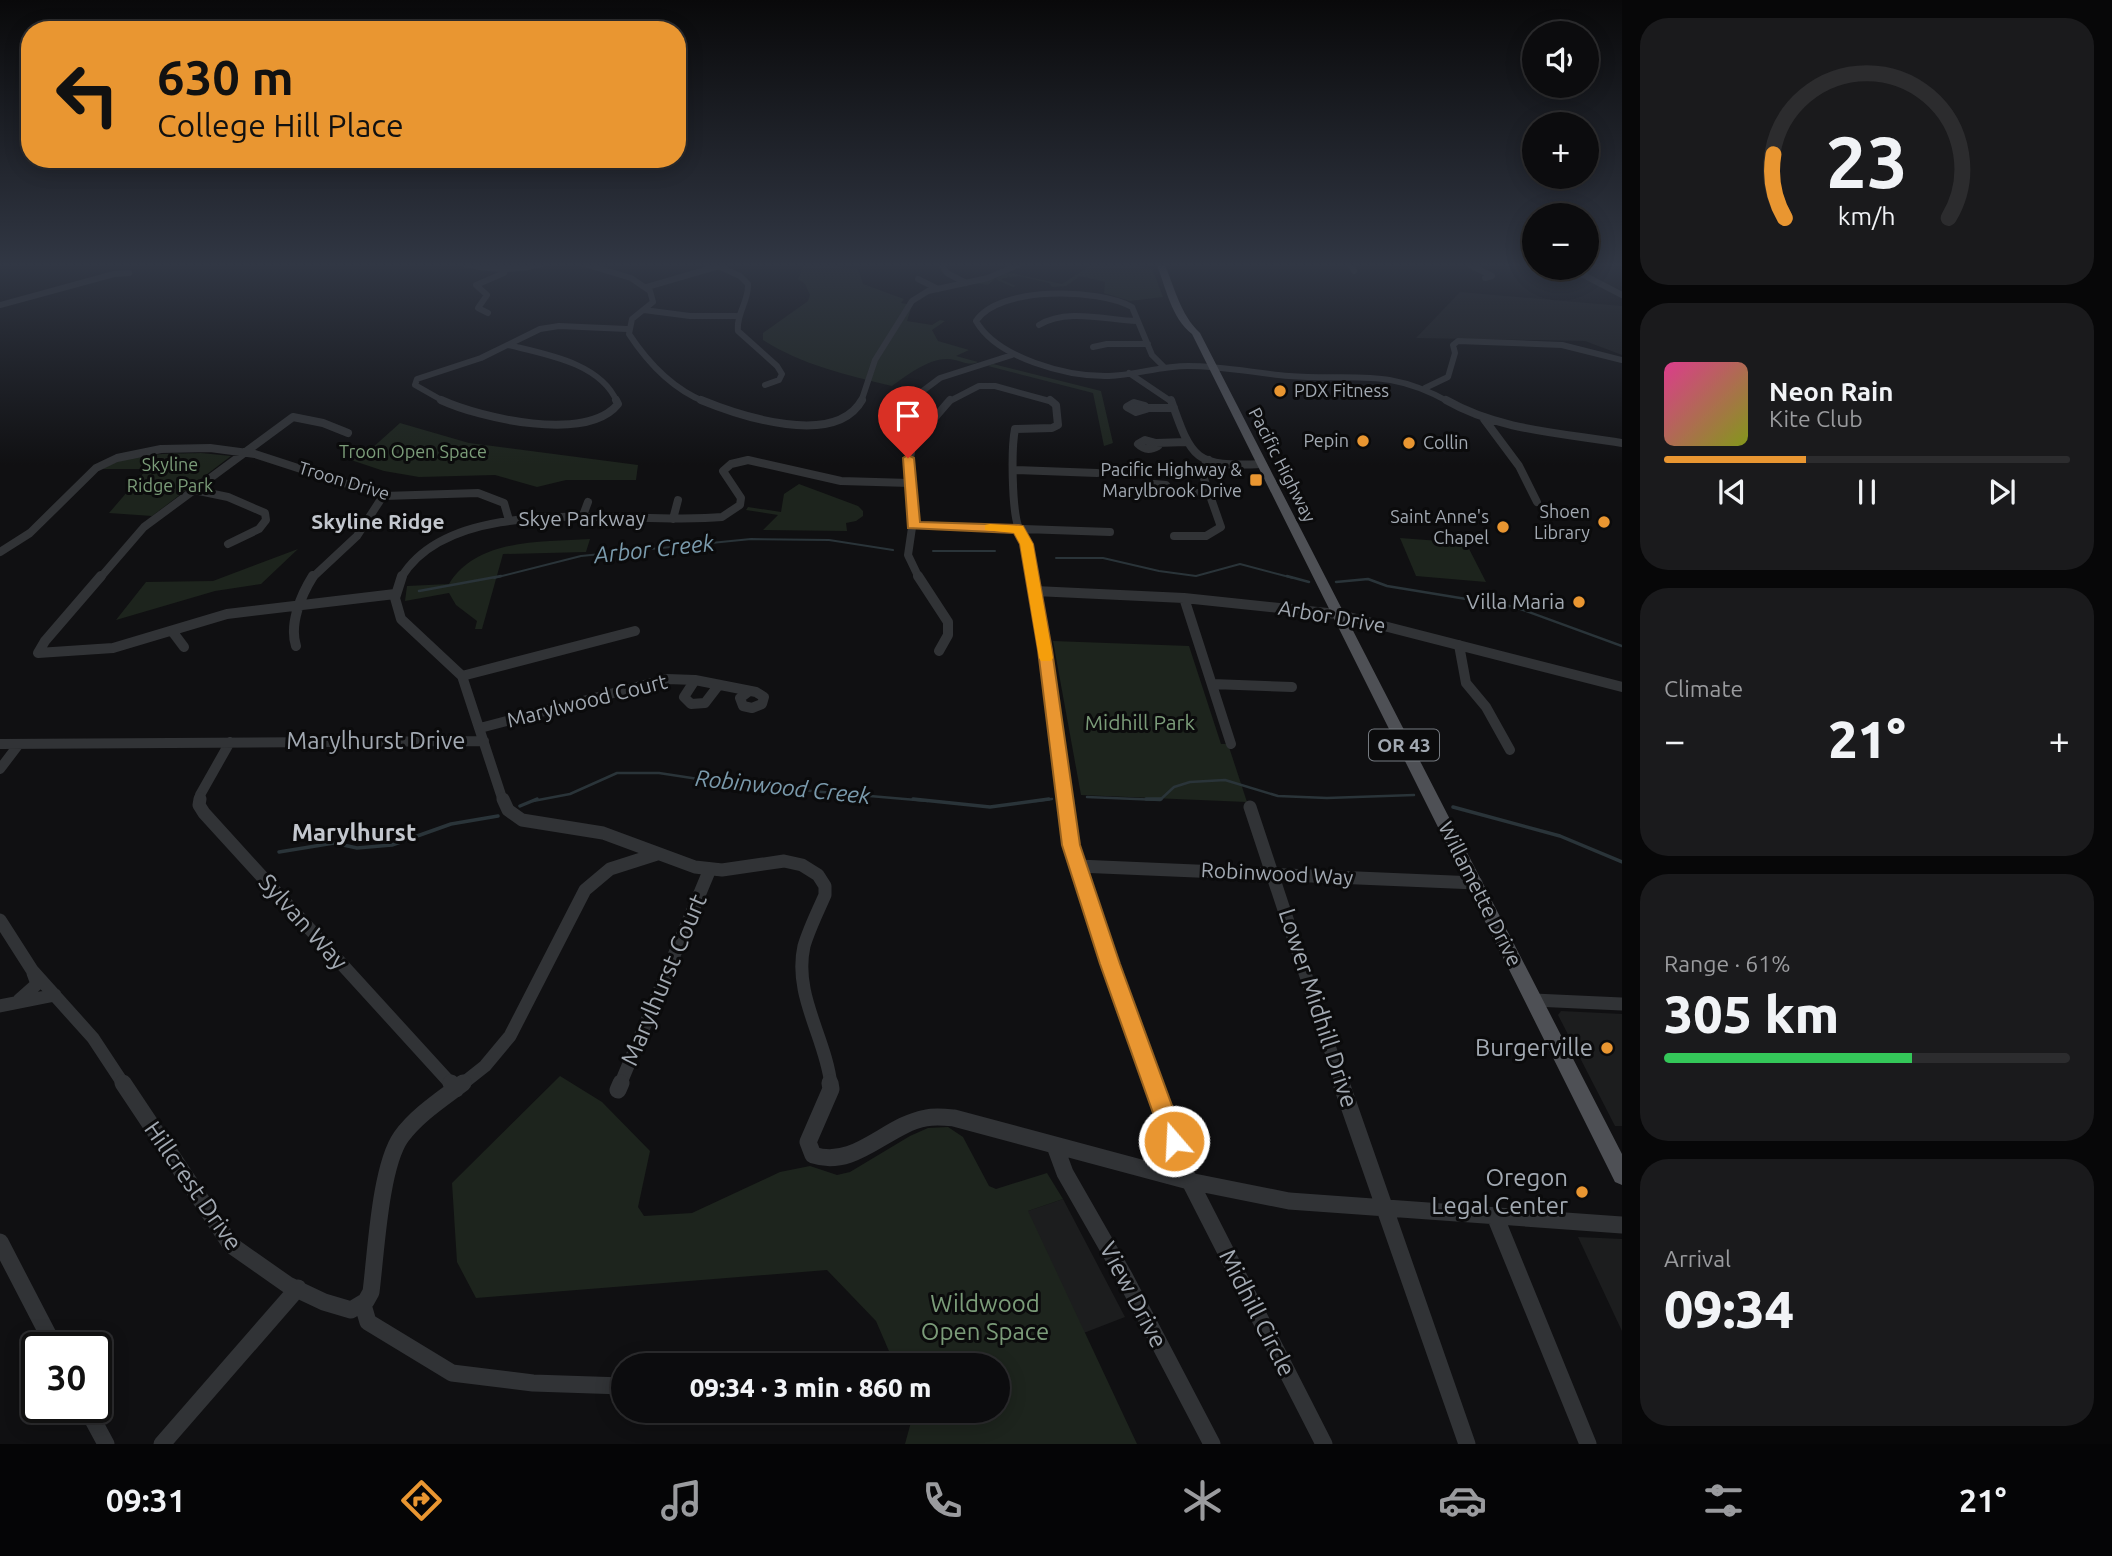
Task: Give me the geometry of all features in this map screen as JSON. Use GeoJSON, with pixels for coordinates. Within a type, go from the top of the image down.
{"type":"FeatureCollection","features":[{"type":"Feature","properties":{"kind":"main road","name":"Pacific Highway"},"geometry":{"type":"LineString","coordinates":[[1191,330],[1196,333],[1338,614]]}},
{"type":"Feature","properties":{"kind":"main road","name":"Willamette Drive"},"geometry":{"type":"LineString","coordinates":[[1338,614],[1622,1175]]}},
{"type":"Feature","properties":{"kind":"street"},"geometry":{"type":"LineString","coordinates":[[508,345],[548,355],[583,369],[613,390],[618,404],[607,416],[594,422],[561,425],[497,417],[470,410],[424,392],[415,385],[421,376],[481,358],[538,330]]}},
{"type":"Feature","properties":{"kind":"street"},"geometry":{"type":"LineString","coordinates":[[628,330],[631,338],[685,393],[775,422],[818,426],[843,420],[855,411],[876,358],[893,330]]}},
{"type":"Feature","properties":{"kind":"street"},"geometry":{"type":"LineString","coordinates":[[739,330],[743,338],[781,371],[779,380],[765,385]]}},
{"type":"Feature","properties":{"kind":"street"},"geometry":{"type":"LineString","coordinates":[[980,330],[1012,355],[1086,374],[1109,376],[1163,366],[1303,377],[1390,379],[1425,388],[1484,419],[1535,431],[1622,443]]}},
{"type":"Feature","properties":{"kind":"street"},"geometry":{"type":"LineString","coordinates":[[1141,330],[1152,355],[1163,366]]}},
{"type":"Feature","properties":{"kind":"street"},"geometry":{"type":"LineString","coordinates":[[1425,388],[1448,377],[1455,353],[1453,345],[1458,341],[1567,344],[1593,349],[1622,360]]}},
{"type":"Feature","properties":{"kind":"street"},"geometry":{"type":"LineString","coordinates":[[1093,347],[1107,344],[1148,344]]}},
{"type":"Feature","properties":{"kind":"street"},"geometry":{"type":"LineString","coordinates":[[904,407],[921,388],[954,371],[1012,355]]}},
{"type":"Feature","properties":{"kind":"street"},"geometry":{"type":"LineString","coordinates":[[1129,373],[1168,395],[1185,442],[1196,453],[1209,460],[1262,464]]}},
{"type":"Feature","properties":{"kind":"street","name":"Midhill Circle"},"geometry":{"type":"LineString","coordinates":[[909,483],[908,458],[912,444],[955,396],[990,385],[1055,404],[1059,423],[1056,427],[1015,429],[1012,443],[1019,529],[1028,549],[1035,591],[1071,845],[1110,964],[1189,1181],[1324,1444]]}},
{"type":"Feature","properties":{"kind":"street"},"geometry":{"type":"LineString","coordinates":[[1146,408],[1174,408]]}},
{"type":"Feature","properties":{"kind":"street"},"geometry":{"type":"LineString","coordinates":[[348,433],[323,423],[293,417],[127,543],[44,641],[38,653],[113,648],[227,614],[394,594],[401,620],[462,676],[484,741]]}},
{"type":"Feature","properties":{"kind":"street"},"geometry":{"type":"LineString","coordinates":[[1484,419],[1519,466],[1537,502]]}},
{"type":"Feature","properties":{"kind":"street"},"geometry":{"type":"LineString","coordinates":[[1156,443],[1185,442]]}},
{"type":"Feature","properties":{"kind":"street","name":"Troon Drive"},"geometry":{"type":"LineString","coordinates":[[0,552],[30,534],[88,474],[114,459],[165,450],[244,452],[270,457],[383,496],[413,498],[483,493],[504,503],[509,520]]}},
{"type":"Feature","properties":{"kind":"street"},"geometry":{"type":"LineString","coordinates":[[1174,536],[1205,536],[1219,529],[1222,523],[1201,470],[1209,460]]}},
{"type":"Feature","properties":{"kind":"street","name":"Skye Parkway"},"geometry":{"type":"LineString","coordinates":[[394,594],[406,570],[429,549],[461,532],[509,520],[717,518],[737,509],[741,502],[739,494],[723,473],[728,465],[742,461],[850,482],[909,483]]}},
{"type":"Feature","properties":{"kind":"street"},"geometry":{"type":"LineString","coordinates":[[1014,470],[1097,473]]}},
{"type":"Feature","properties":{"kind":"street"},"geometry":{"type":"LineString","coordinates":[[909,483],[915,511],[908,542],[909,557],[949,626],[948,635],[939,651]]}},
{"type":"Feature","properties":{"kind":"street"},"geometry":{"type":"LineString","coordinates":[[194,490],[220,494],[265,513],[266,520],[258,529],[228,544]]}},
{"type":"Feature","properties":{"kind":"street"},"geometry":{"type":"LineString","coordinates":[[1170,491],[1209,494]]}},
{"type":"Feature","properties":{"kind":"street"},"geometry":{"type":"LineString","coordinates":[[296,646],[292,636],[303,589],[312,575],[355,539],[366,524],[372,506],[383,496]]}},
{"type":"Feature","properties":{"kind":"street"},"geometry":{"type":"LineString","coordinates":[[673,519],[678,500]]}},
{"type":"Feature","properties":{"kind":"street"},"geometry":{"type":"LineString","coordinates":[[582,518],[588,502]]}},
{"type":"Feature","properties":{"kind":"street"},"geometry":{"type":"LineString","coordinates":[[913,525],[1110,532]]}},
{"type":"Feature","properties":{"kind":"street","name":"Arbor Drive"},"geometry":{"type":"LineString","coordinates":[[1035,591],[1184,598],[1338,614],[1622,687]]}},
{"type":"Feature","properties":{"kind":"street"},"geometry":{"type":"LineString","coordinates":[[1184,598],[1231,744]]}},
{"type":"Feature","properties":{"kind":"street"},"geometry":{"type":"LineString","coordinates":[[172,631],[184,647]]}},
{"type":"Feature","properties":{"kind":"street"},"geometry":{"type":"LineString","coordinates":[[462,676],[635,631]]}},
{"type":"Feature","properties":{"kind":"street"},"geometry":{"type":"LineString","coordinates":[[1459,645],[1466,682],[1486,707],[1510,750]]}},
{"type":"Feature","properties":{"kind":"street","name":"Marylwood Court"},"geometry":{"type":"LineString","coordinates":[[480,728],[649,681],[695,680],[748,692]]}},
{"type":"Feature","properties":{"kind":"street","name":"Marylwood Court"},"geometry":{"type":"LineString","coordinates":[[695,680],[684,697],[691,704],[705,703],[718,686]]}},
{"type":"Feature","properties":{"kind":"street"},"geometry":{"type":"LineString","coordinates":[[1212,684],[1292,687]]}},
{"type":"Feature","properties":{"kind":"street","name":"Marylhurst Drive"},"geometry":{"type":"LineString","coordinates":[[0,744],[484,741],[504,803],[515,816],[531,823],[603,833],[657,854],[710,869],[790,862],[813,871],[825,886],[824,900],[807,935],[803,961],[805,1001],[831,1079],[828,1098],[808,1142],[813,1155],[829,1160],[840,1158],[908,1124],[939,1116],[958,1118],[1189,1181],[1289,1201],[1622,1225]]}},
{"type":"Feature","properties":{"kind":"street","name":"Sylvan Way"},"geometry":{"type":"LineString","coordinates":[[230,743],[200,795],[200,805],[204,813],[456,1089]]}},
{"type":"Feature","properties":{"kind":"street"},"geometry":{"type":"LineString","coordinates":[[0,769],[19,744]]}},
{"type":"Feature","properties":{"kind":"street","name":"Lower Midhill Drive"},"geometry":{"type":"LineString","coordinates":[[1250,807],[1274,873],[1322,1028],[1386,1209]]}},
{"type":"Feature","properties":{"kind":"street"},"geometry":{"type":"LineString","coordinates":[[611,1385],[533,1383],[452,1373],[368,1322],[363,1305],[373,1286],[384,1187],[395,1145],[415,1122],[485,1066],[510,1036],[585,890],[610,869],[657,854]]}},
{"type":"Feature","properties":{"kind":"street","name":"Robinwood Way"},"geometry":{"type":"LineString","coordinates":[[1078,866],[1476,883]]}},
{"type":"Feature","properties":{"kind":"street","name":"Marylhurst Court"},"geometry":{"type":"LineString","coordinates":[[618,1090],[710,869]]}},
{"type":"Feature","properties":{"kind":"street","name":"Hillcrest Drive"},"geometry":{"type":"LineString","coordinates":[[0,920],[32,970],[93,1038],[231,1245],[260,1269],[341,1309],[351,1310],[363,1305]]}},
{"type":"Feature","properties":{"kind":"street"},"geometry":{"type":"LineString","coordinates":[[7,1005],[30,993],[37,984],[32,970]]}},
{"type":"Feature","properties":{"kind":"street"},"geometry":{"type":"LineString","coordinates":[[7,1005],[55,995]]}},
{"type":"Feature","properties":{"kind":"street"},"geometry":{"type":"LineString","coordinates":[[1534,1000],[1622,1004]]}},
{"type":"Feature","properties":{"kind":"street","name":"View Drive"},"geometry":{"type":"LineString","coordinates":[[1055,1146],[1065,1173],[1124,1276],[1212,1444]]}},
{"type":"Feature","properties":{"kind":"street"},"geometry":{"type":"LineString","coordinates":[[1386,1209],[1467,1444]]}},
{"type":"Feature","properties":{"kind":"street"},"geometry":{"type":"LineString","coordinates":[[1495,1216],[1588,1444]]}},
{"type":"Feature","properties":{"kind":"street"},"geometry":{"type":"LineString","coordinates":[[0,1242],[47,1332]]}},
{"type":"Feature","properties":{"kind":"street"},"geometry":{"type":"LineString","coordinates":[[162,1444],[298,1288]]}},
{"type":"Feature","properties":{"kind":"street"},"geometry":{"type":"LineString","coordinates":[[95,1423],[106,1444]]}},
{"type":"Feature","properties":{"kind":"shaded area"},"geometry":{"type":"Polygon","coordinates":[[[1423,330],[1622,330],[1622,355],[1585,341],[1416,338],[1423,330]]]}},
{"type":"Feature","properties":{"kind":"shaded area"},"geometry":{"type":"Polygon","coordinates":[[[1561,1011],[1622,1014],[1622,1126],[1615,1126],[1558,1015],[1561,1011]]]}},
{"type":"Feature","properties":{"kind":"shaded area"},"geometry":{"type":"Polygon","coordinates":[[[1063,1199],[1125,1317],[1050,1346],[993,1223],[1063,1199]]]}},
{"type":"Feature","properties":{"kind":"shaded area"},"geometry":{"type":"Polygon","coordinates":[[[1578,1237],[1622,1239],[1622,1331],[1621,1329],[1578,1237]]]}},
{"type":"Feature","properties":{"kind":"green space"},"geometry":{"type":"Polygon","coordinates":[[[767,330],[932,330],[938,341],[969,350],[956,356],[978,362],[970,364],[950,359],[939,360],[917,369],[892,386],[825,368],[793,356],[763,340],[763,333],[767,330]]]}},
{"type":"Feature","properties":{"kind":"green space"},"geometry":{"type":"Polygon","coordinates":[[[993,364],[1101,391],[1113,443],[1104,446],[1093,393],[988,366],[993,364]]]}},
{"type":"Feature","properties":{"kind":"green space","name":"Troon Open Space"},"geometry":{"type":"Polygon","coordinates":[[[400,423],[469,443],[638,465],[636,480],[566,480],[537,487],[495,475],[419,477],[384,471],[351,460],[371,449],[400,423]]]}},
{"type":"Feature","properties":{"kind":"green space","name":"Skyline Ridge Park"},"geometry":{"type":"Polygon","coordinates":[[[201,453],[231,456],[152,516],[109,513],[147,469],[102,469],[125,459],[201,453]]]}},
{"type":"Feature","properties":{"kind":"green space"},"geometry":{"type":"Polygon","coordinates":[[[799,484],[858,506],[863,511],[863,516],[846,523],[847,531],[763,530],[778,515],[746,510],[748,507],[781,512],[784,494],[799,484]]]}},
{"type":"Feature","properties":{"kind":"green space"},"geometry":{"type":"Polygon","coordinates":[[[1400,538],[1466,543],[1486,582],[1416,576],[1400,538]]]}},
{"type":"Feature","properties":{"kind":"green space"},"geometry":{"type":"Polygon","coordinates":[[[590,539],[586,552],[503,554],[482,629],[475,629],[477,621],[456,605],[449,593],[405,601],[407,586],[449,584],[461,569],[494,550],[532,542],[590,539]]]}},
{"type":"Feature","properties":{"kind":"green space"},"geometry":{"type":"Polygon","coordinates":[[[298,549],[261,584],[215,591],[116,620],[146,582],[213,581],[298,549]]]}},
{"type":"Feature","properties":{"kind":"green space","name":"Midhill Park"},"geometry":{"type":"Polygon","coordinates":[[[1053,641],[1189,646],[1221,744],[1228,744],[1247,802],[1081,795],[1053,641]]]}},
{"type":"Feature","properties":{"kind":"green space","name":"Wildwood Open Space"},"geometry":{"type":"Polygon","coordinates":[[[560,1076],[602,1102],[650,1151],[638,1207],[644,1216],[692,1213],[780,1172],[810,1166],[837,1175],[850,1172],[910,1136],[928,1128],[948,1127],[963,1137],[989,1186],[996,1189],[1047,1173],[1063,1199],[1028,1211],[1137,1444],[905,1444],[911,1423],[1010,1423],[1010,1353],[890,1353],[876,1321],[827,1270],[476,1298],[457,1262],[452,1183],[560,1076]]]}},
{"type":"Feature","properties":{"kind":"waterway","name":"Arbor Creek"},"geometry":{"type":"LineString","coordinates":[[494,578],[581,556],[751,539],[829,540],[893,550]]}},
{"type":"Feature","properties":{"kind":"waterway","name":"Arbor Creek"},"geometry":{"type":"LineString","coordinates":[[933,551],[995,551]]}},
{"type":"Feature","properties":{"kind":"waterway","name":"Arbor Creek"},"geometry":{"type":"LineString","coordinates":[[1056,558],[1103,558],[1159,571],[1196,576],[1240,564],[1293,578]]}},
{"type":"Feature","properties":{"kind":"waterway","name":"Arbor Creek"},"geometry":{"type":"LineString","coordinates":[[419,591],[501,576]]}},
{"type":"Feature","properties":{"kind":"waterway","name":"Arbor Creek"},"geometry":{"type":"LineString","coordinates":[[1287,576],[1309,582]]}},
{"type":"Feature","properties":{"kind":"waterway","name":"Arbor Creek"},"geometry":{"type":"LineString","coordinates":[[1336,582],[1368,579],[1387,586],[1515,607],[1622,646]]}},
{"type":"Feature","properties":{"kind":"waterway","name":"Robinwood Creek"},"geometry":{"type":"LineString","coordinates":[[533,801],[570,794],[617,773],[659,773],[731,784],[928,801]]}},
{"type":"Feature","properties":{"kind":"waterway","name":"Robinwood Creek"},"geometry":{"type":"LineString","coordinates":[[1087,797],[1160,800],[1174,787],[1190,782],[1225,780],[1278,796],[1327,798],[1414,795]]}},
{"type":"Feature","properties":{"kind":"waterway","name":"Robinwood Creek"},"geometry":{"type":"LineString","coordinates":[[520,806],[537,799]]}},
{"type":"Feature","properties":{"kind":"waterway","name":"Robinwood Creek"},"geometry":{"type":"LineString","coordinates":[[913,799],[990,807],[1049,799]]}},
{"type":"Feature","properties":{"kind":"waterway","name":"Robinwood Creek"},"geometry":{"type":"LineString","coordinates":[[1035,801],[1052,799]]}},
{"type":"Feature","properties":{"kind":"waterway","name":"Robinwood Creek"},"geometry":{"type":"LineString","coordinates":[[1146,799],[1161,799]]}},
{"type":"Feature","properties":{"kind":"waterway","name":"Robinwood Creek"},"geometry":{"type":"LineString","coordinates":[[1453,807],[1560,836],[1622,862]]}},
{"type":"Feature","properties":{"kind":"waterway","name":"Robinwood Creek"},"geometry":{"type":"LineString","coordinates":[[279,852],[334,843],[357,848],[392,845],[451,824],[498,816]]}},
{"type":"Feature","properties":{"kind":"slow traffic"},"geometry":{"type":"LineString","coordinates":[[990,528],[1019,529],[1027,544],[1046,658]]}},
{"type":"Feature","properties":{"kind":"place","name":"PDX Fitness"},"geometry":{"type":"Point","coordinates":[1280,391]}},
{"type":"Feature","properties":{"kind":"place","name":"Pepin"},"geometry":{"type":"Point","coordinates":[1363,441]}},
{"type":"Feature","properties":{"kind":"place","name":"Collin"},"geometry":{"type":"Point","coordinates":[1409,443]}},
{"type":"Feature","properties":{"kind":"place","name":"Pacific Highway & Marylbrook Drive"},"geometry":{"type":"Point","coordinates":[1256,480]}},
{"type":"Feature","properties":{"kind":"place","name":"Shoen Library"},"geometry":{"type":"Point","coordinates":[1604,522]}},
{"type":"Feature","properties":{"kind":"place","name":"Saint Anne's Chapel"},"geometry":{"type":"Point","coordinates":[1503,527]}},
{"type":"Feature","properties":{"kind":"place","name":"Villa Maria"},"geometry":{"type":"Point","coordinates":[1579,602]}},
{"type":"Feature","properties":{"kind":"place","name":"Burgerville"},"geometry":{"type":"Point","coordinates":[1607,1048]}},
{"type":"Feature","properties":{"kind":"place","name":"Oregon Legal Center"},"geometry":{"type":"Point","coordinates":[1582,1192]}},
{"type":"Feature","properties":{"kind":"district","name":"Skyline Ridge"},"geometry":{"type":"Point","coordinates":[378,522]}},
{"type":"Feature","properties":{"kind":"district","name":"Marylhurst"},"geometry":{"type":"Point","coordinates":[354,833]}},
{"type":"Feature","properties":{"kind":"route"},"geometry":{"type":"LineString","coordinates":[[908,458],[909,483],[915,511],[913,525],[1019,529],[1027,544],[1045,650],[1071,845],[1110,964],[1174,1141]]}}]}
